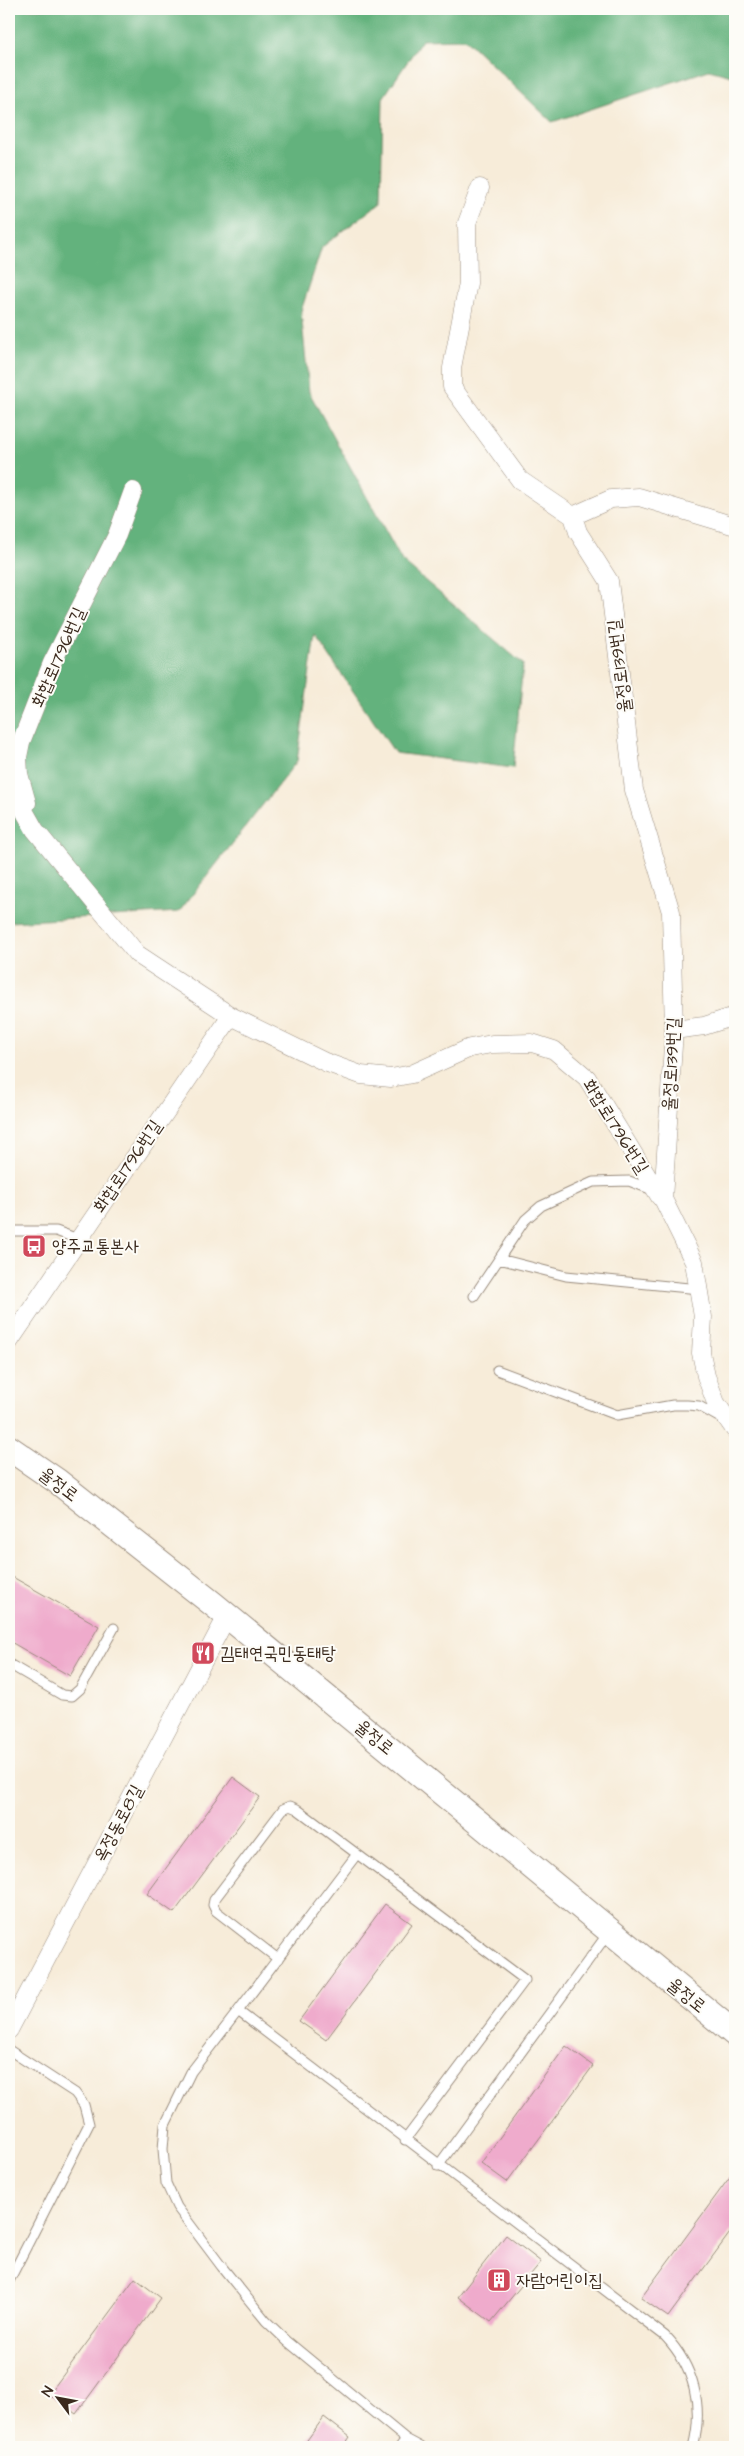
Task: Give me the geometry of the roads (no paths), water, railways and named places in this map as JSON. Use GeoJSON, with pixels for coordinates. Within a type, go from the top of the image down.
{"type":"FeatureCollection","features":[{"type":"Feature","properties":{"kind":"main road","name":"율정로"},"geometry":{"type":"LineString","coordinates":[[9,1448],[57,1481],[227,1616],[735,2034]]}},
{"type":"Feature","properties":{"kind":"street"},"geometry":{"type":"LineString","coordinates":[[480,188],[467,223],[468,283],[452,368],[452,387],[520,480],[573,516],[611,499],[639,497],[735,526]]}},
{"type":"Feature","properties":{"kind":"street","name":"화합로1796번길"},"geometry":{"type":"LineString","coordinates":[[35,830],[19,774],[18,757],[22,742],[52,662],[117,536],[134,492]]}},
{"type":"Feature","properties":{"kind":"street","name":"율정로139번길"},"geometry":{"type":"LineString","coordinates":[[573,516],[578,532],[609,581],[634,790],[671,912],[674,1030],[662,1199],[694,1262],[703,1317],[702,1353],[706,1376],[716,1403],[732,1426]]}},
{"type":"Feature","properties":{"kind":"street","name":"화합로1796번길"},"geometry":{"type":"LineString","coordinates":[[9,784],[35,830],[137,954],[231,1016],[325,1062],[350,1072],[369,1076],[391,1078],[412,1074],[470,1048],[492,1044],[532,1043],[554,1050],[587,1078],[662,1199]]}},
{"type":"Feature","properties":{"kind":"street","name":"화합로1796번길"},"geometry":{"type":"LineString","coordinates":[[9,1342],[231,1016]]}},
{"type":"Feature","properties":{"kind":"street"},"geometry":{"type":"LineString","coordinates":[[674,1030],[704,1026],[735,1016]]}},
{"type":"Feature","properties":{"kind":"street","name":"옥정동로8길"},"geometry":{"type":"LineString","coordinates":[[9,2030],[227,1616]]}},
{"type":"Feature","properties":{"kind":"lane"},"geometry":{"type":"LineString","coordinates":[[474,1296],[534,1210],[581,1186],[593,1182],[629,1181],[649,1187],[662,1199]]}},
{"type":"Feature","properties":{"kind":"lane"},"geometry":{"type":"LineString","coordinates":[[9,1231],[56,1231],[78,1239]]}},
{"type":"Feature","properties":{"kind":"lane"},"geometry":{"type":"LineString","coordinates":[[499,1259],[566,1276],[699,1289]]}},
{"type":"Feature","properties":{"kind":"lane","name":"율정로139번길"},"geometry":{"type":"LineString","coordinates":[[497,1370],[617,1416],[673,1405],[699,1406],[732,1426]]}},
{"type":"Feature","properties":{"kind":"lane"},"geometry":{"type":"LineString","coordinates":[[9,1664],[62,1694],[72,1696],[80,1689],[114,1628]]}},
{"type":"Feature","properties":{"kind":"lane"},"geometry":{"type":"LineString","coordinates":[[278,1959],[216,1911],[213,1905],[214,1900],[277,1816],[286,1806],[293,1806],[525,1980],[405,2140]]}},
{"type":"Feature","properties":{"kind":"lane"},"geometry":{"type":"LineString","coordinates":[[357,1854],[191,2072],[165,2124],[163,2149],[166,2183],[177,2207],[266,2321],[406,2439],[421,2447]]}},
{"type":"Feature","properties":{"kind":"lane"},"geometry":{"type":"LineString","coordinates":[[438,2166],[610,1932]]}},
{"type":"Feature","properties":{"kind":"lane"},"geometry":{"type":"LineString","coordinates":[[238,2011],[438,2166],[665,2336],[675,2347],[690,2371],[698,2401],[699,2422],[693,2447]]}},
{"type":"Feature","properties":{"kind":"lane"},"geometry":{"type":"LineString","coordinates":[[9,2050],[75,2093],[84,2105],[89,2124],[9,2281]]}},
{"type":"Feature","properties":{"kind":"lane"},"geometry":{"type":"LineString","coordinates":[[400,2447],[406,2439]]}},
{"type":"Feature","properties":{"kind":"place","name":"양주교통본사"},"geometry":{"type":"Point","coordinates":[34,1246]}},
{"type":"Feature","properties":{"kind":"place","name":"김태연국민동태탕"},"geometry":{"type":"Point","coordinates":[203,1653]}},
{"type":"Feature","properties":{"kind":"place","name":"자람어린이집"},"geometry":{"type":"Point","coordinates":[499,2280]}}]}
